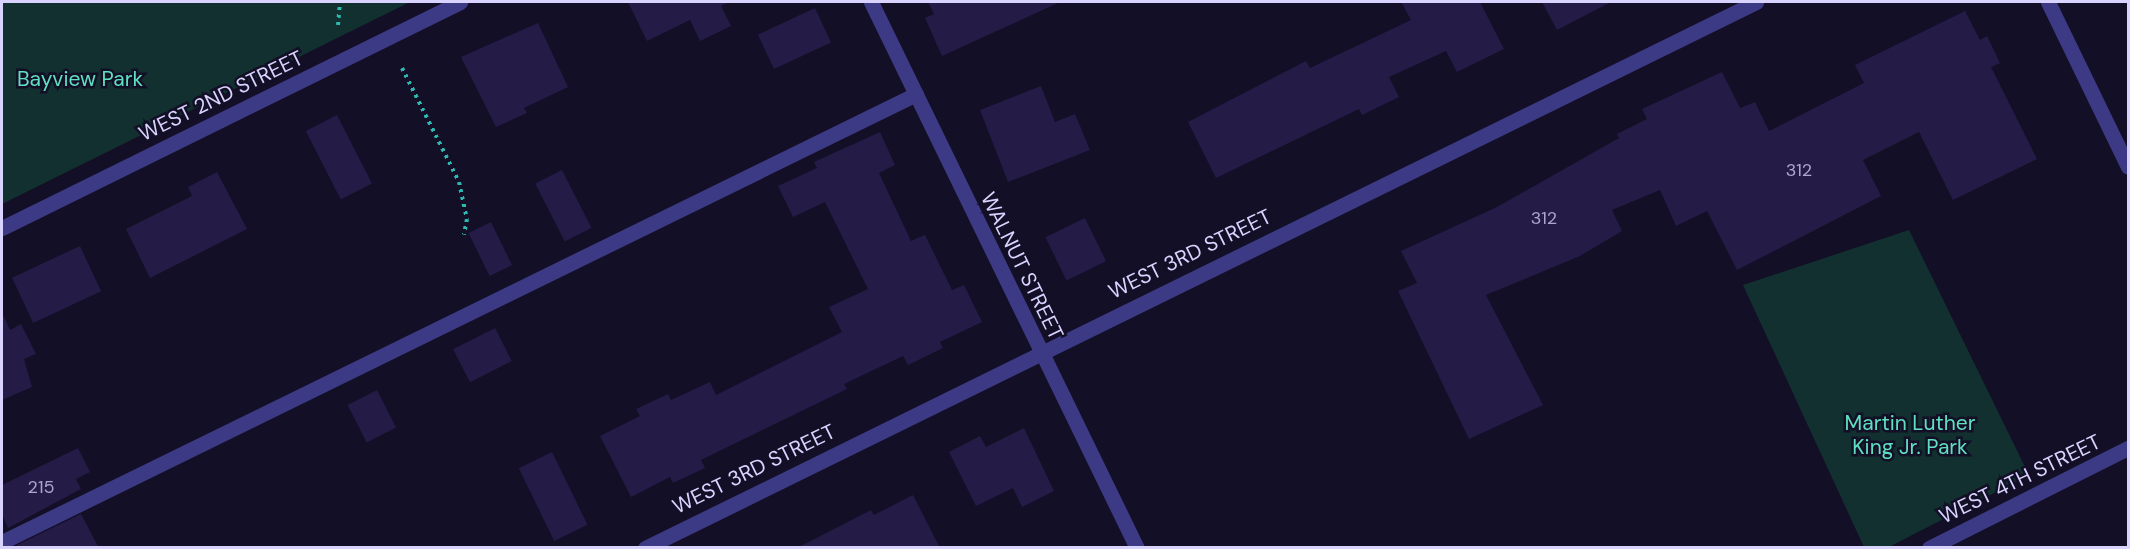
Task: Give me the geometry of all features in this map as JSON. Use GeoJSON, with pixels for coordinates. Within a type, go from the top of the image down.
{"type":"FeatureCollection","features":[{"type":"Feature","properties":{"kind":"street","name":"WEST 2ND STREET"},"geometry":{"type":"LineString","coordinates":[[2,228],[460,2]]}},
{"type":"Feature","properties":{"kind":"street","name":"WALNUT STREET"},"geometry":{"type":"LineString","coordinates":[[871,2],[1137,548]]}},
{"type":"Feature","properties":{"kind":"street","name":"WEST 3RD STREET"},"geometry":{"type":"LineString","coordinates":[[645,548],[1040,351],[1756,2]]}},
{"type":"Feature","properties":{"kind":"street"},"geometry":{"type":"LineString","coordinates":[[2048,2],[2128,167]]}},
{"type":"Feature","properties":{"kind":"street"},"geometry":{"type":"LineString","coordinates":[[2,542],[916,94]]}},
{"type":"Feature","properties":{"kind":"street","name":"WEST 4TH STREET"},"geometry":{"type":"LineString","coordinates":[[1929,548],[2128,448]]}},
{"type":"Feature","properties":{"kind":"path"},"geometry":{"type":"LineString","coordinates":[[338,25],[340,2]]}},
{"type":"Feature","properties":{"kind":"path"},"geometry":{"type":"LineString","coordinates":[[402,68],[459,182],[467,219],[464,235]]}},
{"type":"Feature","properties":{"kind":"green space","name":"Bayview Park"},"geometry":{"type":"Polygon","coordinates":[[[2,2],[410,2],[2,204],[2,2]]]}},
{"type":"Feature","properties":{"kind":"green space","name":"Martin Luther King Jr. Park"},"geometry":{"type":"Polygon","coordinates":[[[1909,230],[2029,475],[1889,547],[1864,547],[1743,285],[1909,230]]]}},
{"type":"Feature","properties":{"kind":"building"},"geometry":{"type":"Polygon","coordinates":[[[628,2],[729,2],[721,6],[731,26],[700,41],[690,20],[647,41],[628,2]]]}},
{"type":"Feature","properties":{"kind":"building"},"geometry":{"type":"Polygon","coordinates":[[[928,2],[1060,2],[942,56],[925,18],[934,14],[928,2]]]}},
{"type":"Feature","properties":{"kind":"building"},"geometry":{"type":"Polygon","coordinates":[[[1401,2],[1480,2],[1504,49],[1457,72],[1446,51],[1389,77],[1399,97],[1362,115],[1359,109],[1216,178],[1188,122],[1306,61],[1310,68],[1411,20],[1401,2]]]}},
{"type":"Feature","properties":{"kind":"building"},"geometry":{"type":"Polygon","coordinates":[[[1542,2],[1611,2],[1557,30],[1542,2]]]}},
{"type":"Feature","properties":{"kind":"building"},"geometry":{"type":"Polygon","coordinates":[[[815,8],[831,42],[774,69],[758,35],[815,8]]]}},
{"type":"Feature","properties":{"kind":"building"},"geometry":{"type":"Polygon","coordinates":[[[1965,11],[1980,40],[1987,36],[2000,63],[1991,67],[2037,159],[1953,200],[1919,132],[1863,160],[1881,196],[1737,270],[1707,211],[1676,226],[1660,190],[1612,210],[1622,231],[1580,256],[1486,295],[1543,405],[1469,439],[1398,291],[1417,283],[1401,251],[1497,207],[1619,138],[1617,134],[1647,119],[1642,109],[1722,72],[1740,108],[1755,102],[1769,131],[1864,83],[1855,65],[1965,11]]]}},
{"type":"Feature","properties":{"kind":"building"},"geometry":{"type":"Polygon","coordinates":[[[538,23],[568,87],[524,108],[527,113],[496,127],[461,57],[538,23]]]}},
{"type":"Feature","properties":{"kind":"building"},"geometry":{"type":"Polygon","coordinates":[[[1041,86],[1055,122],[1075,114],[1090,150],[1008,182],[980,110],[1041,86]]]}},
{"type":"Feature","properties":{"kind":"building"},"geometry":{"type":"Polygon","coordinates":[[[337,115],[372,184],[341,199],[306,131],[337,115]]]}},
{"type":"Feature","properties":{"kind":"building"},"geometry":{"type":"Polygon","coordinates":[[[880,132],[895,165],[879,173],[911,241],[925,235],[952,290],[964,285],[982,322],[940,342],[943,348],[908,365],[903,356],[844,384],[847,389],[701,460],[705,468],[673,483],[670,477],[631,497],[600,436],[640,416],[636,409],[668,394],[671,400],[710,382],[716,395],[842,332],[829,307],[868,289],[825,202],[793,217],[778,186],[817,168],[814,162],[880,132]]]}},
{"type":"Feature","properties":{"kind":"building"},"geometry":{"type":"Polygon","coordinates":[[[562,170],[592,228],[565,242],[535,184],[562,170]]]}},
{"type":"Feature","properties":{"kind":"building"},"geometry":{"type":"Polygon","coordinates":[[[217,172],[247,229],[150,278],[126,229],[192,196],[188,187],[217,172]]]}},
{"type":"Feature","properties":{"kind":"building"},"geometry":{"type":"Polygon","coordinates":[[[1085,218],[1106,261],[1066,280],[1045,237],[1085,218]]]}},
{"type":"Feature","properties":{"kind":"building"},"geometry":{"type":"Polygon","coordinates":[[[491,222],[512,265],[490,276],[469,233],[491,222]]]}},
{"type":"Feature","properties":{"kind":"building"},"geometry":{"type":"Polygon","coordinates":[[[80,246],[101,291],[33,323],[12,278],[80,246]]]}},
{"type":"Feature","properties":{"kind":"building"},"geometry":{"type":"Polygon","coordinates":[[[2,312],[10,330],[21,324],[36,354],[24,359],[32,387],[2,400],[2,312]]]}},
{"type":"Feature","properties":{"kind":"building"},"geometry":{"type":"Polygon","coordinates":[[[495,328],[512,361],[470,382],[453,349],[495,328]]]}},
{"type":"Feature","properties":{"kind":"building"},"geometry":{"type":"Polygon","coordinates":[[[377,390],[396,427],[367,442],[348,405],[377,390]]]}},
{"type":"Feature","properties":{"kind":"building"},"geometry":{"type":"Polygon","coordinates":[[[1024,428],[1054,491],[1022,507],[1013,488],[976,506],[949,452],[980,436],[986,447],[1024,428]]]}},
{"type":"Feature","properties":{"kind":"building"},"geometry":{"type":"Polygon","coordinates":[[[78,448],[90,472],[76,479],[81,489],[8,528],[2,514],[2,485],[78,448]]]}},
{"type":"Feature","properties":{"kind":"building"},"geometry":{"type":"Polygon","coordinates":[[[552,452],[588,525],[554,541],[519,468],[552,452]]]}},
{"type":"Feature","properties":{"kind":"building"},"geometry":{"type":"Polygon","coordinates":[[[913,495],[940,548],[797,548],[871,510],[874,515],[913,495]]]}},
{"type":"Feature","properties":{"kind":"building"},"geometry":{"type":"Polygon","coordinates":[[[81,514],[99,548],[18,548],[17,545],[81,514]]]}}]}
